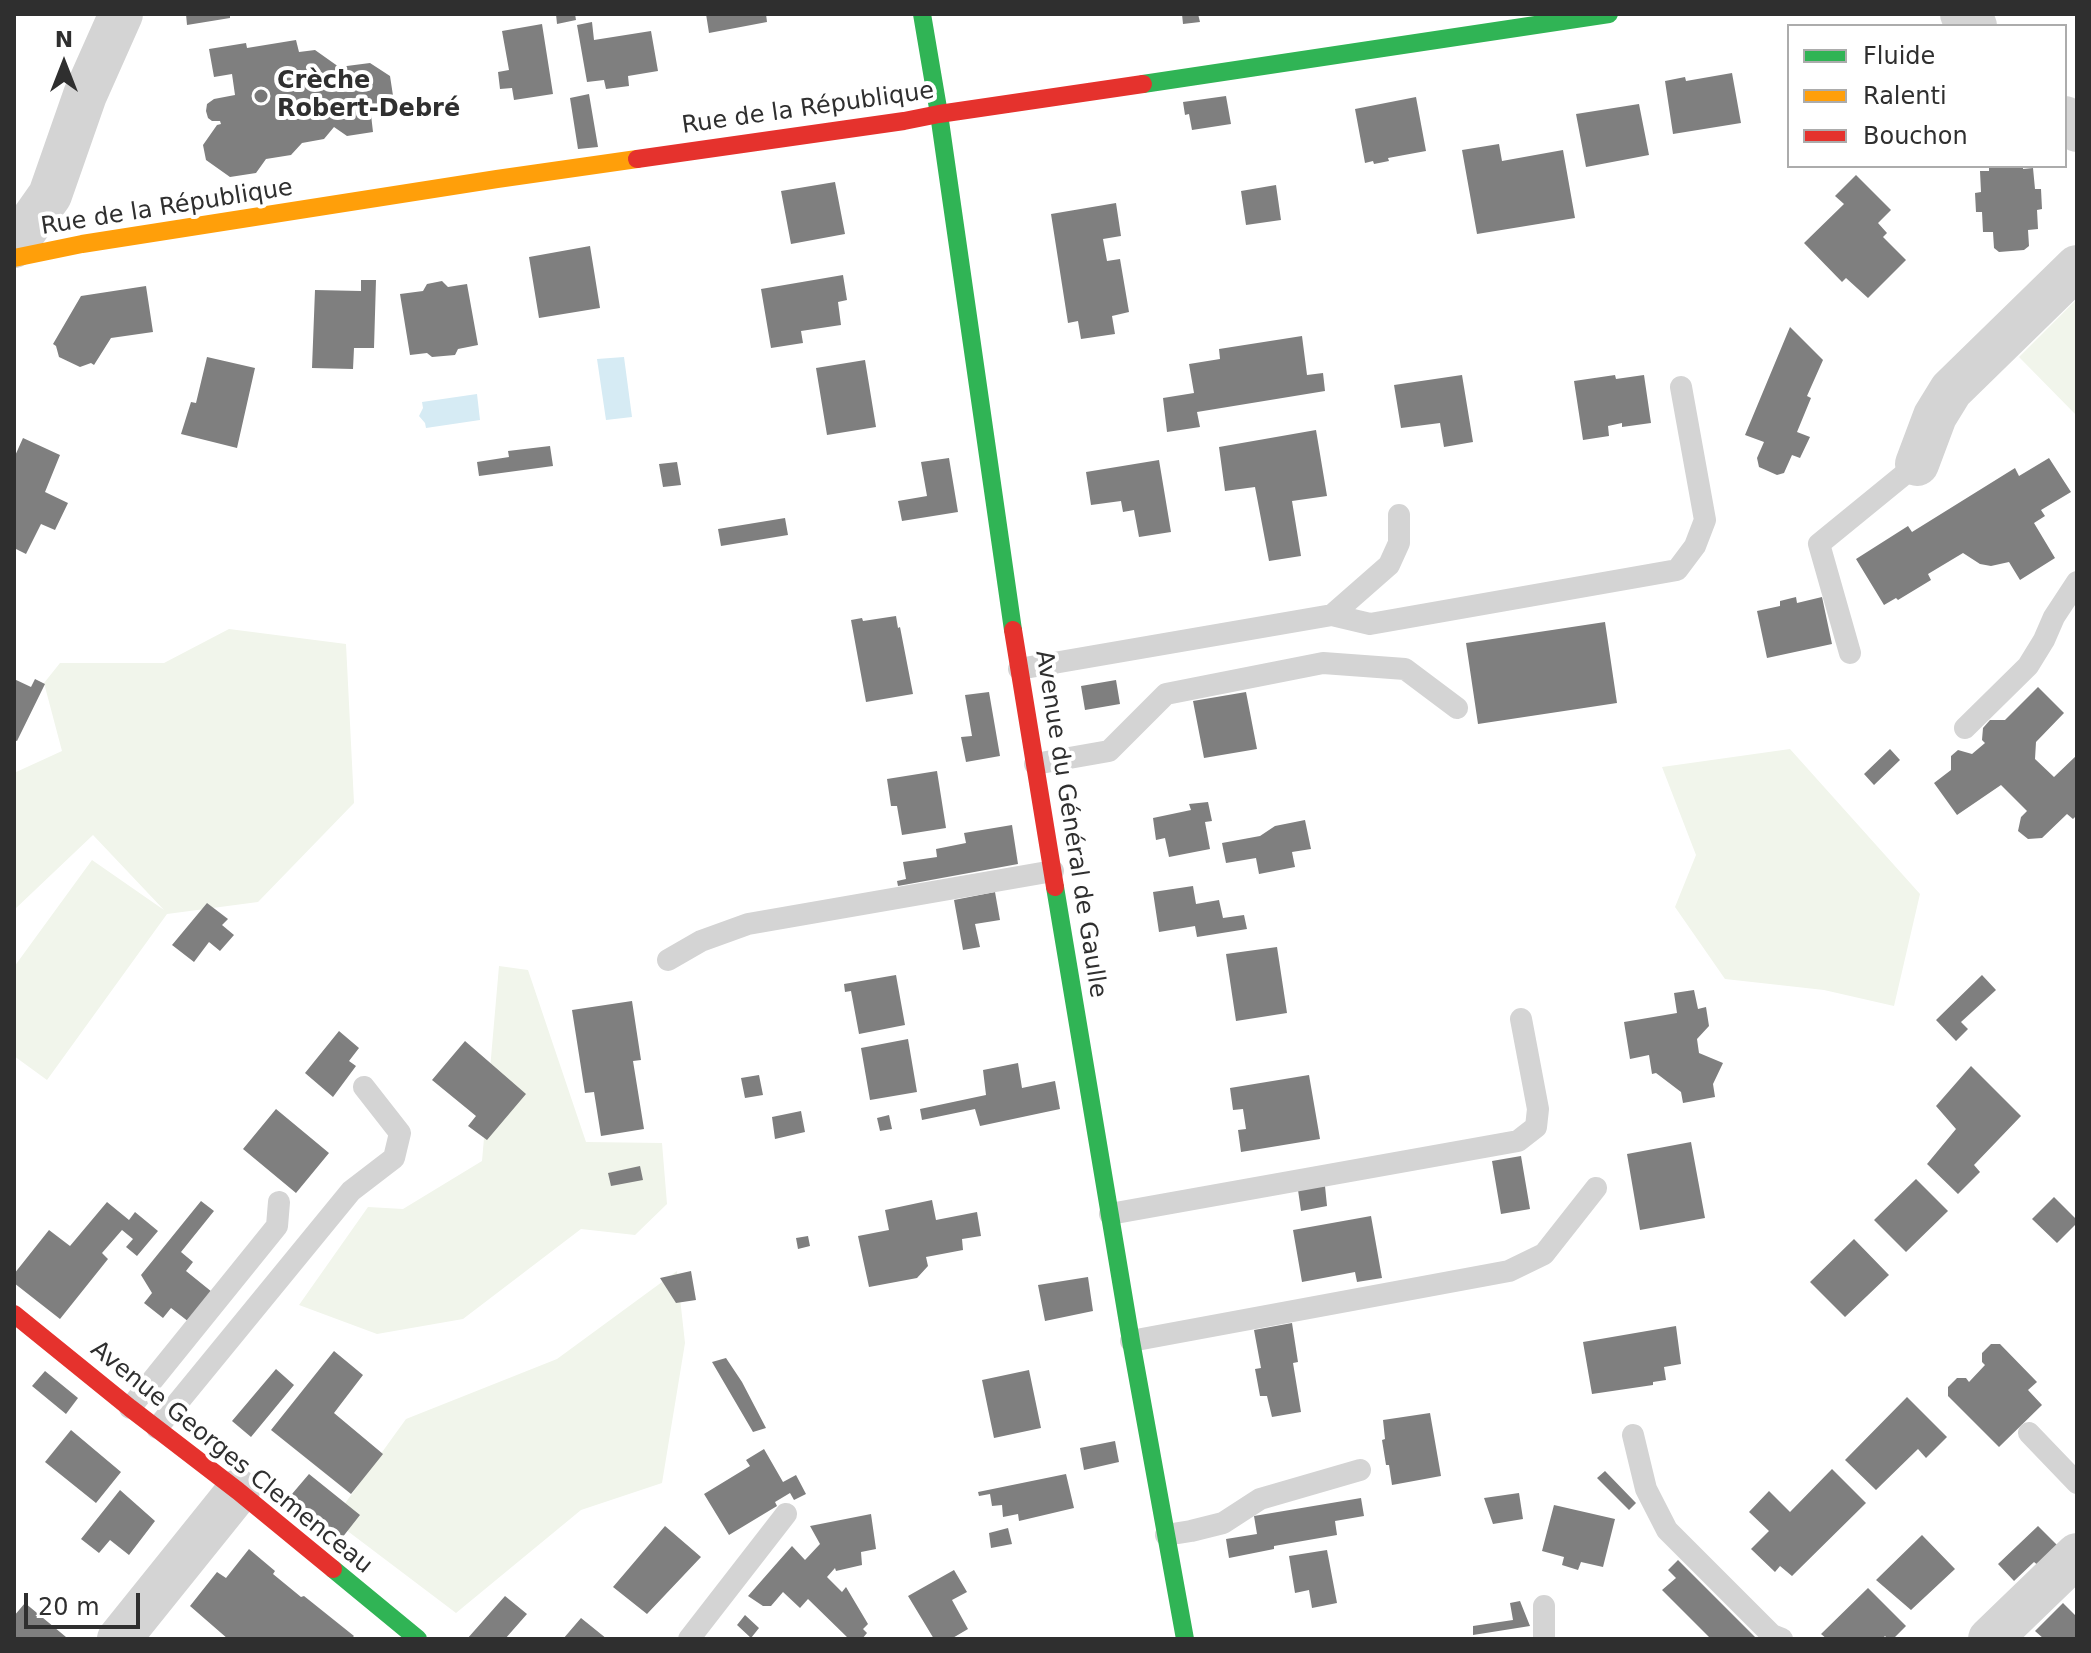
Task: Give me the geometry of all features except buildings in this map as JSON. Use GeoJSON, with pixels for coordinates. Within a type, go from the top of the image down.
{"type":"FeatureCollection","features":[{"type":"Feature","properties":{"kind":"street"},"geometry":{"type":"LineString","coordinates":[[14,246],[50,195],[85,95],[121,14]]}},
{"type":"Feature","properties":{"kind":"street","name":"Avenue du Général de Gaulle"},"geometry":{"type":"LineString","coordinates":[[922,14],[1019,669],[1131,1341],[1185,1639]]}},
{"type":"Feature","properties":{"kind":"street","name":"Rue de la République"},"geometry":{"type":"LineString","coordinates":[[14,258],[99,241],[497,179],[1609,14]]}},
{"type":"Feature","properties":{"kind":"street"},"geometry":{"type":"LineString","coordinates":[[50,195],[72,221],[99,241]]}},
{"type":"Feature","properties":{"kind":"street"},"geometry":{"type":"LineString","coordinates":[[1917,464],[1935,416],[1951,390],[2077,267]]}},
{"type":"Feature","properties":{"kind":"street","name":"Avenue Georges Clemenceau"},"geometry":{"type":"LineString","coordinates":[[14,1314],[238,1491],[418,1639]]}},
{"type":"Feature","properties":{"kind":"street"},"geometry":{"type":"LineString","coordinates":[[119,1639],[238,1491]]}},
{"type":"Feature","properties":{"kind":"street"},"geometry":{"type":"LineString","coordinates":[[1990,1639],[2077,1555]]}},
{"type":"Feature","properties":{"kind":"lane"},"geometry":{"type":"LineString","coordinates":[[1019,669],[1332,615],[1370,624],[1677,570],[1695,546],[1705,520],[1681,387]]}},
{"type":"Feature","properties":{"kind":"lane"},"geometry":{"type":"LineString","coordinates":[[1850,653],[1819,544],[1917,464]]}},
{"type":"Feature","properties":{"kind":"lane"},"geometry":{"type":"LineString","coordinates":[[1332,615],[1389,565],[1399,543],[1399,515]]}},
{"type":"Feature","properties":{"kind":"lane"},"geometry":{"type":"LineString","coordinates":[[1965,728],[2028,666],[2059,608],[2077,582]]}},
{"type":"Feature","properties":{"kind":"lane"},"geometry":{"type":"LineString","coordinates":[[1035,764],[1109,751],[1166,694],[1323,663],[1405,669],[1457,708]]}},
{"type":"Feature","properties":{"kind":"lane"},"geometry":{"type":"LineString","coordinates":[[668,960],[701,941],[748,924],[1053,871]]}},
{"type":"Feature","properties":{"kind":"lane"},"geometry":{"type":"LineString","coordinates":[[1110,1214],[1518,1141],[1536,1127],[1538,1109],[1521,1019]]}},
{"type":"Feature","properties":{"kind":"lane"},"geometry":{"type":"LineString","coordinates":[[157,1428],[351,1191],[394,1158],[400,1133],[364,1087]]}},
{"type":"Feature","properties":{"kind":"lane"},"geometry":{"type":"LineString","coordinates":[[1131,1341],[1509,1271],[1544,1254],[1596,1188]]}},
{"type":"Feature","properties":{"kind":"lane"},"geometry":{"type":"LineString","coordinates":[[130,1408],[277,1226],[279,1202]]}},
{"type":"Feature","properties":{"kind":"lane"},"geometry":{"type":"LineString","coordinates":[[2029,1433],[2077,1483]]}},
{"type":"Feature","properties":{"kind":"lane"},"geometry":{"type":"LineString","coordinates":[[1633,1435],[1646,1489],[1667,1530],[1772,1635],[1782,1639]]}},
{"type":"Feature","properties":{"kind":"lane"},"geometry":{"type":"LineString","coordinates":[[1166,1535],[1223,1523],[1260,1499],[1360,1470]]}},
{"type":"Feature","properties":{"kind":"lane"},"geometry":{"type":"LineString","coordinates":[[689,1639],[786,1514]]}},
{"type":"Feature","properties":{"kind":"lane"},"geometry":{"type":"LineString","coordinates":[[1544,1606],[1544,1639]]}},
{"type":"Feature","properties":{"kind":"shaded area"},"geometry":{"type":"Polygon","coordinates":[[[2077,299],[2077,416],[2019,357],[2077,299]]]}},
{"type":"Feature","properties":{"kind":"shaded area"},"geometry":{"type":"Polygon","coordinates":[[[229,629],[346,644],[354,803],[258,902],[167,914],[47,1080],[14,1056],[14,967],[92,860],[164,910],[93,835],[14,910],[14,773],[62,751],[44,683],[60,663],[164,663],[229,629]]]}},
{"type":"Feature","properties":{"kind":"shaded area"},"geometry":{"type":"Polygon","coordinates":[[[1790,749],[1920,894],[1894,1006],[1824,990],[1725,979],[1675,907],[1696,855],[1662,767],[1790,749]]]}},
{"type":"Feature","properties":{"kind":"shaded area"},"geometry":{"type":"Polygon","coordinates":[[[499,966],[528,970],[586,1142],[662,1143],[667,1204],[635,1235],[581,1229],[463,1319],[377,1334],[299,1305],[368,1207],[403,1209],[482,1161],[499,966]]]}},
{"type":"Feature","properties":{"kind":"shaded area"},"geometry":{"type":"Polygon","coordinates":[[[677,1271],[685,1343],[662,1483],[581,1510],[456,1613],[333,1520],[406,1419],[557,1359],[677,1271]]]}},
{"type":"Feature","properties":{"kind":"water"},"geometry":{"type":"Polygon","coordinates":[[[624,357],[632,417],[606,420],[597,359],[624,357]]]}},
{"type":"Feature","properties":{"kind":"water"},"geometry":{"type":"Polygon","coordinates":[[[477,394],[480,420],[426,428],[419,416],[422,402],[477,394]]]}},
{"type":"Feature","properties":{"kind":"traffic: fast"},"geometry":{"type":"LineString","coordinates":[[922,14],[1013,630]]}},
{"type":"Feature","properties":{"kind":"traffic: fast"},"geometry":{"type":"LineString","coordinates":[[1143,84],[1609,14]]}},
{"type":"Feature","properties":{"kind":"traffic: fast"},"geometry":{"type":"LineString","coordinates":[[1055,887],[1131,1341],[1185,1639]]}},
{"type":"Feature","properties":{"kind":"traffic: fast"},"geometry":{"type":"LineString","coordinates":[[333,1569],[418,1639]]}},
{"type":"Feature","properties":{"kind":"traffic: slow"},"geometry":{"type":"LineString","coordinates":[[14,258],[82,244],[637,159]]}},
{"type":"Feature","properties":{"kind":"traffic: jam"},"geometry":{"type":"LineString","coordinates":[[637,159],[1143,84]]}},
{"type":"Feature","properties":{"kind":"traffic: jam"},"geometry":{"type":"LineString","coordinates":[[1013,630],[1055,887]]}},
{"type":"Feature","properties":{"kind":"traffic: jam"},"geometry":{"type":"LineString","coordinates":[[14,1314],[333,1569]]}},
{"type":"Feature","properties":{"kind":"place","name":"Crèche Robert-Debré"},"geometry":{"type":"Point","coordinates":[261,96]}}]}
